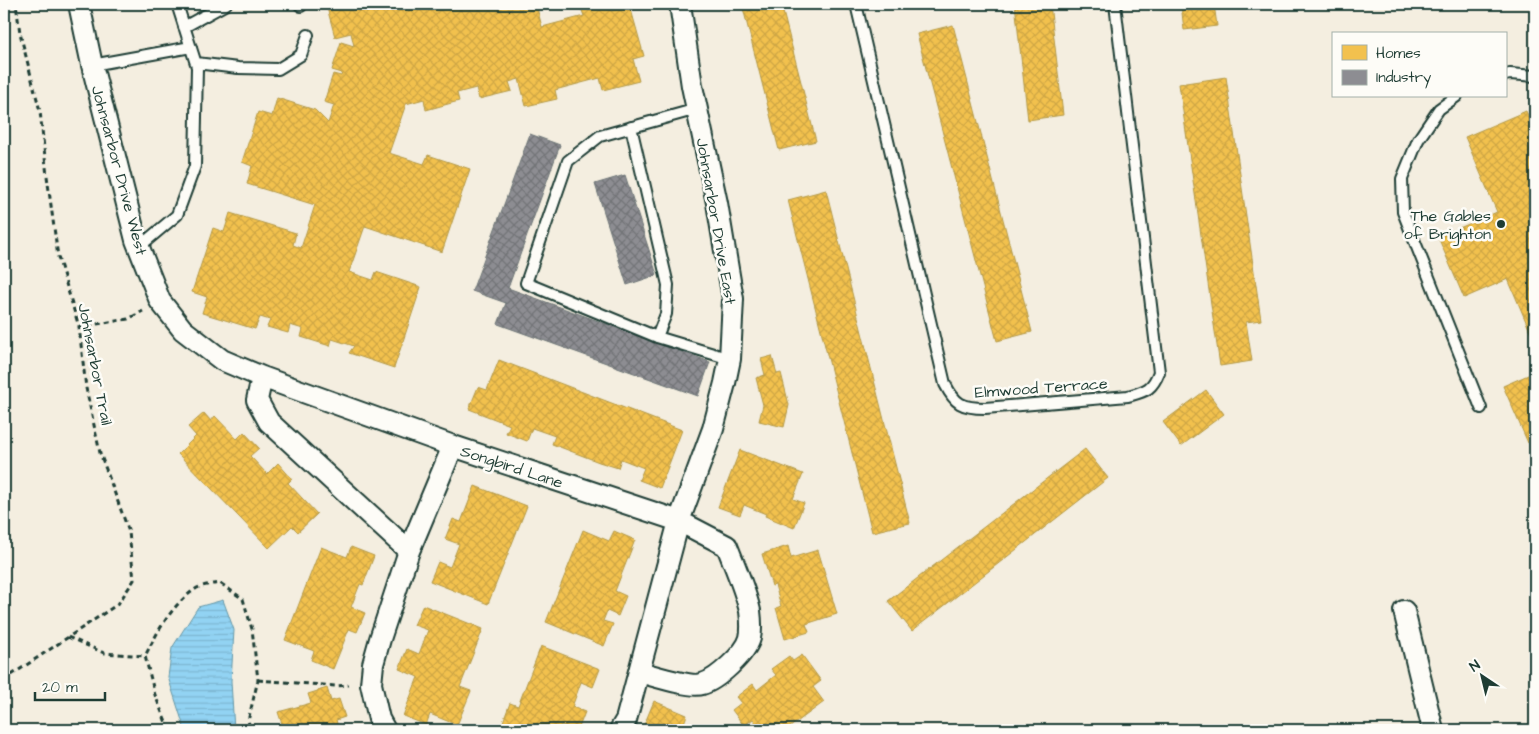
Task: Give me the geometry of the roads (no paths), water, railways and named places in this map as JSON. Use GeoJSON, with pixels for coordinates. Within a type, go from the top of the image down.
{"type":"FeatureCollection","features":[{"type":"Feature","properties":{"kind":"street","name":"Johnsarbor Drive West"},"geometry":{"type":"LineString","coordinates":[[79,4],[92,65],[139,247],[160,301],[183,330],[222,360],[262,377],[454,446]]}},
{"type":"Feature","properties":{"kind":"street","name":"Johnsarbor Drive East"},"geometry":{"type":"LineString","coordinates":[[679,521],[713,430],[726,383],[730,359],[733,299],[717,203],[697,109],[680,4]]}},
{"type":"Feature","properties":{"kind":"street"},"geometry":{"type":"LineString","coordinates":[[262,377],[257,400],[268,422],[409,551]]}},
{"type":"Feature","properties":{"kind":"street","name":"Songbird Lane"},"geometry":{"type":"LineString","coordinates":[[385,730],[379,719],[371,684],[373,664],[409,551],[454,446],[679,521],[727,546],[750,611],[749,639],[742,652],[717,676],[701,685],[673,682],[638,672]]}},
{"type":"Feature","properties":{"kind":"street"},"geometry":{"type":"LineString","coordinates":[[620,730],[626,720],[679,521]]}},
{"type":"Feature","properties":{"kind":"street"},"geometry":{"type":"LineString","coordinates":[[1404,612],[1433,730]]}},
{"type":"Feature","properties":{"kind":"lane"},"geometry":{"type":"LineString","coordinates":[[139,247],[177,215],[195,166],[196,63],[177,4]]}},
{"type":"Feature","properties":{"kind":"lane"},"geometry":{"type":"LineString","coordinates":[[184,27],[226,4]]}},
{"type":"Feature","properties":{"kind":"lane","name":"Elmwood Terrace"},"geometry":{"type":"LineString","coordinates":[[856,4],[945,384],[951,396],[959,404],[969,408],[1128,396],[1144,391],[1155,384],[1159,372],[1115,4]]}},
{"type":"Feature","properties":{"kind":"lane"},"geometry":{"type":"LineString","coordinates":[[196,63],[278,70],[301,55],[308,35]]}},
{"type":"Feature","properties":{"kind":"lane"},"geometry":{"type":"LineString","coordinates":[[92,65],[191,47]]}},
{"type":"Feature","properties":{"kind":"lane"},"geometry":{"type":"LineString","coordinates":[[1506,75],[1535,76]]}},
{"type":"Feature","properties":{"kind":"lane"},"geometry":{"type":"LineString","coordinates":[[1454,98],[1440,109],[1418,140],[1402,179],[1403,212],[1481,408]]}},
{"type":"Feature","properties":{"kind":"lane"},"geometry":{"type":"LineString","coordinates":[[697,109],[600,136],[568,161],[526,283],[657,337],[730,359]]}},
{"type":"Feature","properties":{"kind":"lane"},"geometry":{"type":"LineString","coordinates":[[631,127],[668,285],[666,314],[657,337]]}},
{"type":"Feature","properties":{"kind":"water"},"geometry":{"type":"Polygon","coordinates":[[[223,600],[234,630],[231,681],[234,730],[185,730],[168,677],[172,648],[198,607],[223,600]]]}},
{"type":"Feature","properties":{"kind":"place","name":"The Gables of Brighton"},"geometry":{"type":"Point","coordinates":[1501,224]}}]}
